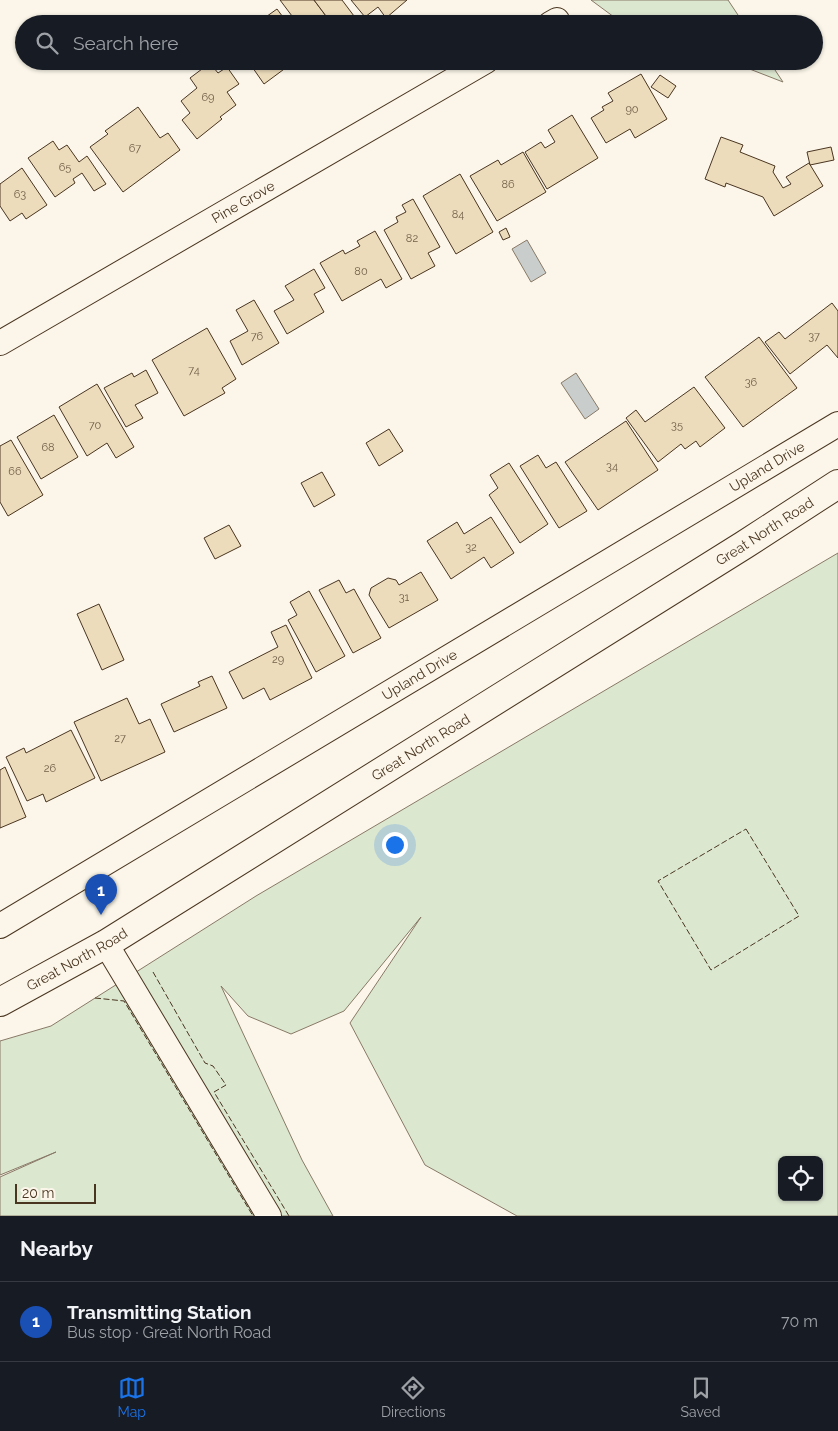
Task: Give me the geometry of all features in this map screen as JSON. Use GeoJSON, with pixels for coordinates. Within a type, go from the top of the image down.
{"type":"FeatureCollection","features":[{"type":"Feature","properties":{"kind":"main road","name":"Great North Road"},"geometry":{"type":"LineString","coordinates":[[0,1002],[106,944],[838,484]]}},
{"type":"Feature","properties":{"kind":"street","name":"Pine Grove"},"geometry":{"type":"LineString","coordinates":[[0,343],[470,70]]}},
{"type":"Feature","properties":{"kind":"street","name":"Upland Drive"},"geometry":{"type":"LineString","coordinates":[[0,926],[838,424]]}},
{"type":"Feature","properties":{"kind":"street"},"geometry":{"type":"LineString","coordinates":[[106,944],[269,1216]]}},
{"type":"Feature","properties":{"kind":"green space"},"geometry":{"type":"Polygon","coordinates":[[[591,0],[728,0],[738,15],[611,15],[591,0]]]}},
{"type":"Feature","properties":{"kind":"green space"},"geometry":{"type":"Polygon","coordinates":[[[752,70],[775,70],[783,82],[752,70]]]}},
{"type":"Feature","properties":{"kind":"green space"},"geometry":{"type":"Polygon","coordinates":[[[838,553],[838,1216],[517,1216],[425,1165],[350,1023],[421,917],[344,1011],[291,1034],[248,1016],[221,986],[302,1160],[333,1216],[0,1216],[0,1177],[56,1152],[0,1175],[0,1041],[51,1026],[256,896],[838,553]]]}},
{"type":"Feature","properties":{"kind":"shaded area"},"geometry":{"type":"Polygon","coordinates":[[[527,240],[546,273],[531,282],[512,249],[527,240]]]}},
{"type":"Feature","properties":{"kind":"shaded area"},"geometry":{"type":"Polygon","coordinates":[[[576,373],[599,409],[585,419],[561,383],[576,373]]]}},
{"type":"Feature","properties":{"kind":"building"},"geometry":{"type":"Polygon","coordinates":[[[280,0],[314,0],[325,15],[291,15],[280,0]]]}},
{"type":"Feature","properties":{"kind":"building"},"geometry":{"type":"Polygon","coordinates":[[[314,0],[342,0],[353,15],[325,15],[314,0]]]}},
{"type":"Feature","properties":{"kind":"building"},"geometry":{"type":"Polygon","coordinates":[[[351,0],[407,0],[390,15],[384,15],[378,7],[368,15],[363,15],[351,0]]]}},
{"type":"Feature","properties":{"kind":"building"},"geometry":{"type":"Polygon","coordinates":[[[277,9],[281,15],[269,15],[277,9]]]}},
{"type":"Feature","properties":{"kind":"building"},"geometry":{"type":"Polygon","coordinates":[[[201,70],[216,70],[218,73],[222,70],[229,70],[239,84],[227,92],[236,105],[197,139],[182,120],[190,113],[181,101],[197,88],[190,78],[201,70]]]}},
{"type":"Feature","properties":{"kind":"building"},"geometry":{"type":"Polygon","coordinates":[[[254,70],[283,70],[264,84],[254,70]]]}},
{"type":"Feature","properties":{"kind":"building"},"geometry":{"type":"Polygon","coordinates":[[[641,74],[667,119],[635,138],[630,129],[606,143],[591,118],[604,110],[602,107],[613,101],[608,93],[641,74]]]}},
{"type":"Feature","properties":{"kind":"building"},"geometry":{"type":"Polygon","coordinates":[[[660,75],[676,86],[668,98],[651,87],[660,75]]]}},
{"type":"Feature","properties":{"kind":"building"},"geometry":{"type":"Polygon","coordinates":[[[138,107],[160,138],[168,133],[180,150],[123,192],[90,147],[108,134],[105,131],[138,107]]]}},
{"type":"Feature","properties":{"kind":"building"},"geometry":{"type":"Polygon","coordinates":[[[572,115],[598,158],[547,189],[525,152],[541,142],[545,148],[555,142],[548,130],[572,115]]]}},
{"type":"Feature","properties":{"kind":"building"},"geometry":{"type":"Polygon","coordinates":[[[721,137],[743,145],[740,152],[775,166],[773,172],[783,188],[791,184],[786,177],[809,163],[823,186],[774,216],[763,197],[726,183],[725,187],[705,179],[721,137]]]}},
{"type":"Feature","properties":{"kind":"building"},"geometry":{"type":"Polygon","coordinates":[[[53,141],[59,150],[67,145],[79,162],[87,156],[106,184],[94,191],[82,173],[73,179],[75,183],[55,197],[28,158],[53,141]]]}},
{"type":"Feature","properties":{"kind":"building"},"geometry":{"type":"Polygon","coordinates":[[[831,147],[834,160],[810,165],[807,152],[831,147]]]}},
{"type":"Feature","properties":{"kind":"building"},"geometry":{"type":"Polygon","coordinates":[[[523,152],[546,192],[497,221],[470,176],[498,160],[501,165],[523,152]]]}},
{"type":"Feature","properties":{"kind":"building"},"geometry":{"type":"Polygon","coordinates":[[[22,168],[47,205],[26,219],[22,213],[10,221],[0,206],[0,184],[22,168]]]}},
{"type":"Feature","properties":{"kind":"building"},"geometry":{"type":"Polygon","coordinates":[[[460,174],[493,232],[456,254],[423,196],[460,174]]]}},
{"type":"Feature","properties":{"kind":"building"},"geometry":{"type":"Polygon","coordinates":[[[413,199],[440,247],[428,253],[435,266],[411,279],[384,230],[398,222],[396,217],[406,212],[402,205],[413,199]]]}},
{"type":"Feature","properties":{"kind":"building"},"geometry":{"type":"Polygon","coordinates":[[[506,228],[510,237],[503,240],[499,232],[506,228]]]}},
{"type":"Feature","properties":{"kind":"building"},"geometry":{"type":"Polygon","coordinates":[[[375,231],[402,279],[386,288],[381,279],[342,301],[320,263],[343,250],[345,254],[360,246],[357,241],[375,231]]]}},
{"type":"Feature","properties":{"kind":"building"},"geometry":{"type":"Polygon","coordinates":[[[314,269],[325,288],[314,294],[324,312],[287,334],[274,311],[294,300],[285,286],[314,269]]]}},
{"type":"Feature","properties":{"kind":"building"},"geometry":{"type":"Polygon","coordinates":[[[254,300],[279,343],[242,365],[230,341],[248,331],[236,310],[254,300]]]}},
{"type":"Feature","properties":{"kind":"building"},"geometry":{"type":"Polygon","coordinates":[[[832,303],[838,311],[838,358],[827,345],[790,374],[765,342],[779,332],[785,339],[832,303]]]}},
{"type":"Feature","properties":{"kind":"building"},"geometry":{"type":"Polygon","coordinates":[[[207,328],[236,379],[222,388],[225,393],[184,416],[152,360],[207,328]]]}},
{"type":"Feature","properties":{"kind":"building"},"geometry":{"type":"Polygon","coordinates":[[[759,337],[797,388],[743,427],[705,377],[759,337]]]}},
{"type":"Feature","properties":{"kind":"building"},"geometry":{"type":"Polygon","coordinates":[[[146,370],[158,393],[135,405],[143,418],[126,427],[104,388],[132,373],[134,377],[146,370]]]}},
{"type":"Feature","properties":{"kind":"building"},"geometry":{"type":"Polygon","coordinates":[[[97,384],[134,447],[116,458],[107,443],[87,456],[59,407],[97,384]]]}},
{"type":"Feature","properties":{"kind":"building"},"geometry":{"type":"Polygon","coordinates":[[[694,387],[725,428],[700,447],[696,441],[685,449],[681,444],[658,462],[626,418],[636,410],[645,422],[694,387]]]}},
{"type":"Feature","properties":{"kind":"building"},"geometry":{"type":"Polygon","coordinates":[[[54,415],[78,457],[41,479],[17,437],[54,415]]]}},
{"type":"Feature","properties":{"kind":"building"},"geometry":{"type":"Polygon","coordinates":[[[626,421],[658,470],[598,510],[565,462],[626,421]]]}},
{"type":"Feature","properties":{"kind":"building"},"geometry":{"type":"Polygon","coordinates":[[[389,429],[403,451],[379,466],[366,443],[389,429]]]}},
{"type":"Feature","properties":{"kind":"building"},"geometry":{"type":"Polygon","coordinates":[[[11,440],[43,495],[8,516],[0,502],[0,446],[11,440]]]}},
{"type":"Feature","properties":{"kind":"building"},"geometry":{"type":"Polygon","coordinates":[[[538,455],[546,468],[556,462],[587,511],[559,528],[520,466],[538,455]]]}},
{"type":"Feature","properties":{"kind":"building"},"geometry":{"type":"Polygon","coordinates":[[[509,463],[548,524],[520,543],[489,495],[498,488],[490,475],[509,463]]]}},
{"type":"Feature","properties":{"kind":"building"},"geometry":{"type":"Polygon","coordinates":[[[322,472],[335,495],[314,507],[301,483],[322,472]]]}},
{"type":"Feature","properties":{"kind":"building"},"geometry":{"type":"Polygon","coordinates":[[[491,517],[514,553],[491,568],[484,557],[451,579],[427,541],[457,522],[464,534],[491,517]]]}},
{"type":"Feature","properties":{"kind":"building"},"geometry":{"type":"Polygon","coordinates":[[[229,525],[241,546],[215,559],[204,538],[229,525]]]}},
{"type":"Feature","properties":{"kind":"building"},"geometry":{"type":"Polygon","coordinates":[[[421,572],[438,600],[389,628],[369,595],[371,588],[388,578],[396,580],[399,585],[421,572]]]}},
{"type":"Feature","properties":{"kind":"building"},"geometry":{"type":"Polygon","coordinates":[[[339,580],[346,593],[354,589],[381,638],[353,653],[319,590],[339,580]]]}},
{"type":"Feature","properties":{"kind":"building"},"geometry":{"type":"Polygon","coordinates":[[[309,591],[345,656],[316,672],[288,620],[297,615],[290,602],[309,591]]]}},
{"type":"Feature","properties":{"kind":"building"},"geometry":{"type":"Polygon","coordinates":[[[99,604],[124,660],[102,670],[77,614],[99,604]]]}},
{"type":"Feature","properties":{"kind":"building"},"geometry":{"type":"Polygon","coordinates":[[[286,625],[312,678],[270,700],[264,688],[243,699],[229,672],[278,647],[271,632],[286,625]]]}},
{"type":"Feature","properties":{"kind":"building"},"geometry":{"type":"Polygon","coordinates":[[[212,676],[227,708],[174,732],[161,704],[200,686],[198,682],[212,676]]]}},
{"type":"Feature","properties":{"kind":"building"},"geometry":{"type":"Polygon","coordinates":[[[127,698],[139,724],[150,719],[165,752],[101,781],[74,722],[127,698]]]}},
{"type":"Feature","properties":{"kind":"building"},"geometry":{"type":"Polygon","coordinates":[[[71,730],[95,778],[46,802],[43,794],[27,801],[6,757],[24,748],[26,753],[71,730]]]}},
{"type":"Feature","properties":{"kind":"building"},"geometry":{"type":"Polygon","coordinates":[[[5,767],[26,817],[0,828],[0,770],[5,767]]]}},
{"type":"Feature","properties":{"kind":"fence"},"geometry":{"type":"LineString","coordinates":[[746,829],[799,916],[711,970],[658,881],[746,829]]}},
{"type":"Feature","properties":{"kind":"fence"},"geometry":{"type":"LineString","coordinates":[[153,972],[205,1063],[213,1066],[226,1085],[214,1092],[289,1216]]}},
{"type":"Feature","properties":{"kind":"fence"},"geometry":{"type":"LineString","coordinates":[[95,998],[124,1001],[253,1216]]}},
{"type":"Feature","properties":{"kind":"place","name":"Transmitting Station"},"geometry":{"type":"Point","coordinates":[101,915]}}]}
